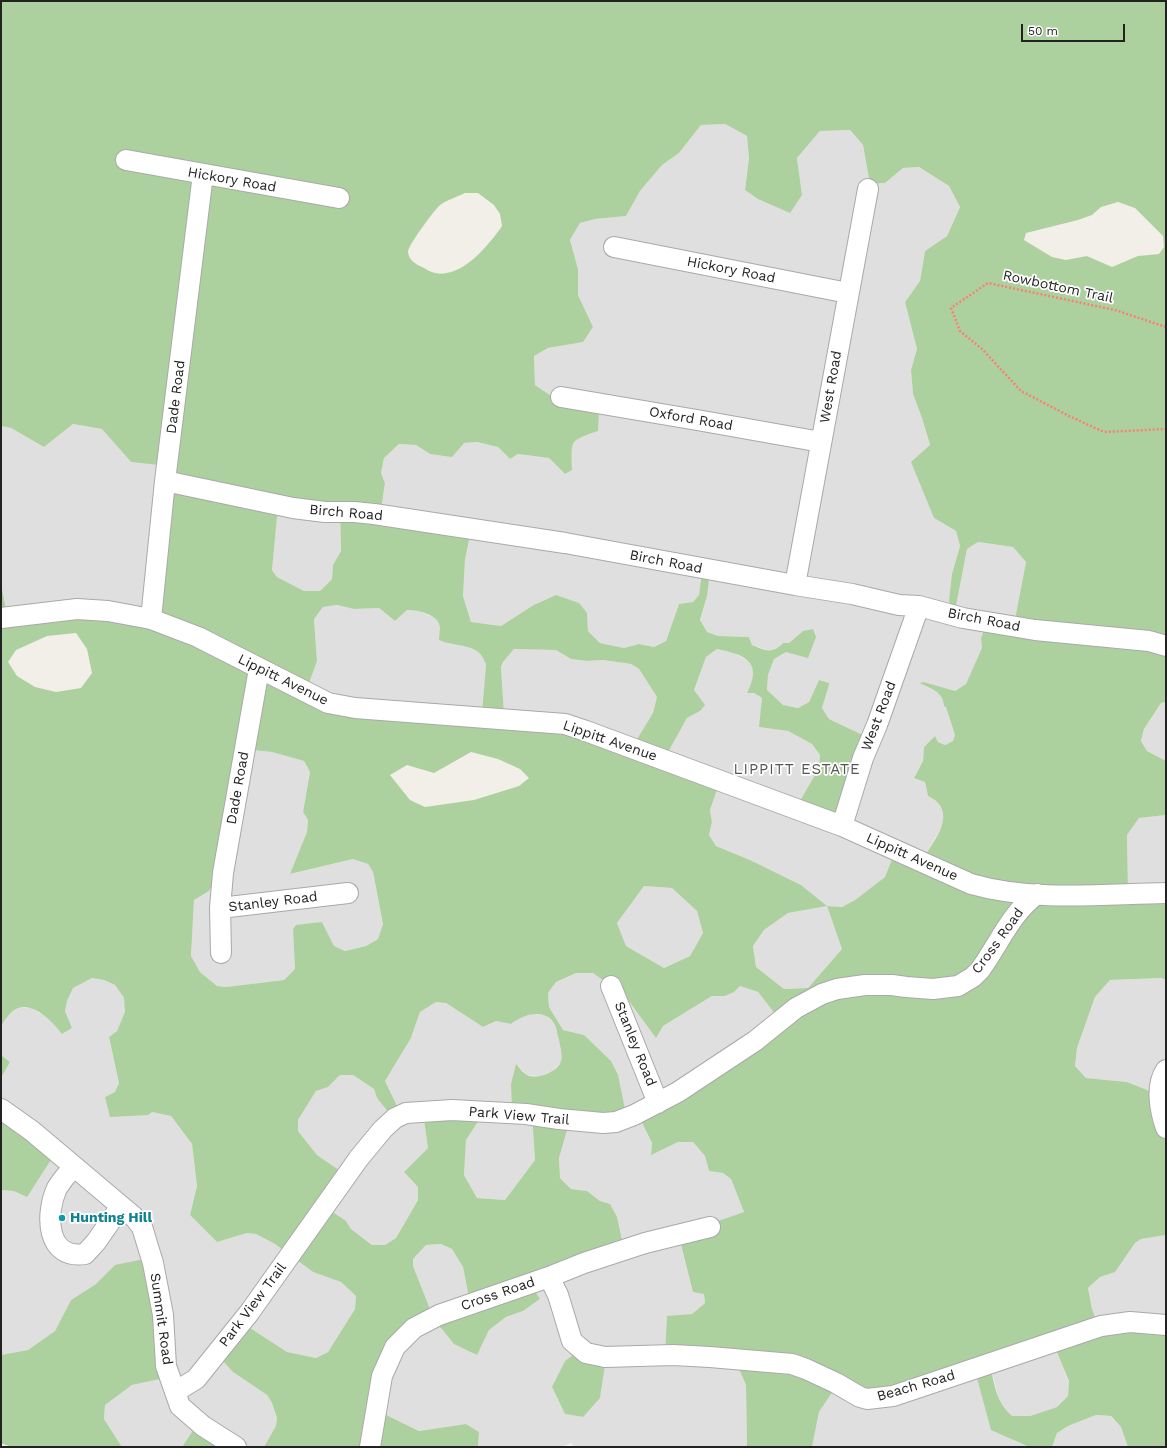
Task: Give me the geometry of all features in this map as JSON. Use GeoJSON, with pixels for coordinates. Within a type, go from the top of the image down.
{"type":"FeatureCollection","features":[{"type":"Feature","properties":{"kind":"street","name":"Hickory Road"},"geometry":{"type":"LineString","coordinates":[[126,160],[339,198]]}},
{"type":"Feature","properties":{"kind":"street","name":"Dade Road"},"geometry":{"type":"LineString","coordinates":[[151,619],[165,481],[203,174]]}},
{"type":"Feature","properties":{"kind":"street","name":"West Road"},"geometry":{"type":"LineString","coordinates":[[795,585],[868,189]]}},
{"type":"Feature","properties":{"kind":"street","name":"Hickory Road"},"geometry":{"type":"LineString","coordinates":[[614,247],[848,293]]}},
{"type":"Feature","properties":{"kind":"street","name":"Oxford Road"},"geometry":{"type":"LineString","coordinates":[[561,397],[821,442]]}},
{"type":"Feature","properties":{"kind":"street","name":"Birch Road"},"geometry":{"type":"LineString","coordinates":[[165,481],[293,508],[325,512],[374,514],[565,543],[852,594],[899,605],[919,606],[963,618],[1035,630],[1149,641],[1166,646]]}},
{"type":"Feature","properties":{"kind":"street","name":"West Road"},"geometry":{"type":"LineString","coordinates":[[842,826],[863,758],[919,606]]}},
{"type":"Feature","properties":{"kind":"street","name":"Lippitt Avenue"},"geometry":{"type":"LineString","coordinates":[[1,618],[77,609],[108,611],[151,619],[198,637],[328,703],[355,708],[565,724],[586,730],[842,826],[971,884],[990,889],[1037,894],[1087,896],[1166,893]]}},
{"type":"Feature","properties":{"kind":"street","name":"Dade Road"},"geometry":{"type":"LineString","coordinates":[[220,908],[223,873],[259,669]]}},
{"type":"Feature","properties":{"kind":"street","name":"Stanley Road"},"geometry":{"type":"LineString","coordinates":[[221,953],[220,908],[348,893]]}},
{"type":"Feature","properties":{"kind":"street","name":"Cross Road"},"geometry":{"type":"LineString","coordinates":[[958,986],[980,970],[1015,916],[1037,894]]}},
{"type":"Feature","properties":{"kind":"street","name":"Park View Trail"},"geometry":{"type":"LineString","coordinates":[[175,1392],[196,1379],[249,1313],[359,1158],[383,1129],[395,1118],[406,1113],[452,1110],[526,1114],[603,1123],[616,1122],[634,1115],[678,1092],[755,1041],[796,1008],[822,994],[837,989],[864,985],[892,985],[933,989],[958,986]]}},
{"type":"Feature","properties":{"kind":"street","name":"Stanley Road"},"geometry":{"type":"LineString","coordinates":[[611,986],[658,1103]]}},
{"type":"Feature","properties":{"kind":"street"},"geometry":{"type":"LineString","coordinates":[[1166,1070],[1161,1084],[1159,1098],[1166,1128]]}},
{"type":"Feature","properties":{"kind":"street","name":"Summit Road"},"geometry":{"type":"LineString","coordinates":[[1,1109],[32,1131],[134,1217],[142,1226],[153,1263],[163,1315],[166,1366],[180,1406],[203,1426],[236,1447]]}},
{"type":"Feature","properties":{"kind":"street"},"geometry":{"type":"LineString","coordinates":[[74,1167],[63,1179],[57,1189],[51,1205],[50,1215],[52,1228],[59,1248],[72,1255],[85,1254],[96,1242],[121,1206]]}},
{"type":"Feature","properties":{"kind":"street","name":"Cross Road"},"geometry":{"type":"LineString","coordinates":[[370,1447],[382,1376],[395,1347],[414,1328],[439,1315],[549,1277],[584,1263],[645,1243],[710,1227]]}},
{"type":"Feature","properties":{"kind":"street","name":"Beach Road"},"geometry":{"type":"LineString","coordinates":[[549,1277],[558,1295],[572,1341],[586,1353],[605,1357],[710,1357],[792,1364],[806,1369],[836,1383],[860,1397],[867,1399],[893,1396],[1101,1326],[1130,1322],[1166,1325]]}},
{"type":"Feature","properties":{"kind":"path","name":"Rowbottom Trail"},"geometry":{"type":"LineString","coordinates":[[1166,327],[1116,310],[988,283],[951,308],[960,331],[982,349],[1021,391],[1104,432],[1166,429]]}},
{"type":"Feature","properties":{"kind":"shaded area"},"geometry":{"type":"Polygon","coordinates":[[[725,124],[747,136],[749,158],[745,190],[802,195],[797,158],[820,131],[850,130],[863,145],[870,184],[885,183],[903,168],[919,167],[949,186],[960,206],[947,236],[925,251],[920,281],[905,302],[917,349],[911,370],[913,394],[930,446],[934,518],[956,531],[960,546],[952,574],[956,606],[967,549],[978,542],[1013,547],[1026,562],[1015,619],[981,639],[983,648],[966,684],[955,691],[924,682],[919,683],[939,693],[943,698],[944,706],[946,706],[955,735],[953,742],[945,745],[938,742],[935,737],[924,747],[923,761],[914,777],[925,782],[928,796],[937,802],[944,813],[942,826],[923,859],[896,849],[885,877],[855,900],[842,907],[827,906],[842,949],[808,988],[784,989],[756,967],[753,946],[764,930],[788,913],[826,906],[801,885],[750,860],[716,846],[709,835],[712,822],[710,810],[720,781],[666,756],[687,718],[700,711],[694,690],[706,657],[717,649],[732,652],[748,661],[754,668],[753,681],[747,693],[754,693],[762,698],[760,727],[788,731],[812,744],[820,755],[819,768],[801,799],[867,737],[829,719],[822,708],[829,685],[819,680],[809,702],[798,708],[783,705],[767,691],[768,675],[774,659],[786,652],[803,631],[789,643],[783,643],[778,648],[770,651],[752,645],[749,637],[718,636],[707,632],[700,621],[707,596],[703,565],[700,595],[693,602],[679,604],[666,641],[654,647],[639,644],[624,648],[600,643],[588,631],[587,613],[532,606],[501,626],[471,622],[463,596],[465,560],[472,525],[381,510],[385,483],[381,473],[384,458],[399,444],[416,445],[430,454],[464,443],[477,442],[498,447],[510,459],[518,454],[549,458],[565,474],[571,470],[571,447],[578,438],[598,431],[535,385],[534,356],[548,348],[582,342],[593,327],[578,295],[578,269],[570,240],[580,223],[595,219],[626,216],[640,191],[662,165],[679,153],[701,125],[725,124]]]}},
{"type":"Feature","properties":{"kind":"shaded area"},"geometry":{"type":"Polygon","coordinates":[[[73,424],[102,429],[131,462],[167,466],[148,612],[6,609],[1,584],[1,426],[11,428],[44,447],[73,424]]]}},
{"type":"Feature","properties":{"kind":"shaded area"},"geometry":{"type":"Polygon","coordinates":[[[278,506],[340,510],[341,551],[333,565],[332,579],[320,591],[304,591],[277,577],[272,570],[278,506]]]}},
{"type":"Feature","properties":{"kind":"shaded area"},"geometry":{"type":"Polygon","coordinates":[[[337,605],[354,609],[379,608],[395,621],[407,610],[417,610],[435,618],[440,625],[447,643],[473,647],[484,658],[486,665],[482,712],[398,710],[307,689],[317,661],[314,619],[323,607],[337,605]]]}},
{"type":"Feature","properties":{"kind":"shaded area"},"geometry":{"type":"Polygon","coordinates":[[[514,649],[556,650],[571,659],[587,661],[603,660],[631,664],[639,669],[657,697],[653,713],[634,744],[504,714],[501,667],[503,662],[514,649]]]}},
{"type":"Feature","properties":{"kind":"shaded area"},"geometry":{"type":"Polygon","coordinates":[[[1166,702],[1166,761],[1147,751],[1141,741],[1144,729],[1161,703],[1166,702]]]}},
{"type":"Feature","properties":{"kind":"shaded area"},"geometry":{"type":"Polygon","coordinates":[[[244,749],[272,752],[304,761],[310,772],[303,812],[308,820],[307,832],[291,874],[353,859],[368,864],[373,872],[383,924],[378,939],[366,946],[345,951],[334,946],[322,922],[293,929],[295,969],[284,980],[226,987],[217,986],[200,972],[191,956],[194,900],[209,891],[244,749]]]}},
{"type":"Feature","properties":{"kind":"shaded area"},"geometry":{"type":"Polygon","coordinates":[[[1166,815],[1166,891],[1128,891],[1127,835],[1139,818],[1166,815]]]}},
{"type":"Feature","properties":{"kind":"shaded area"},"geometry":{"type":"Polygon","coordinates":[[[644,886],[672,888],[697,911],[703,933],[690,956],[664,968],[626,946],[617,923],[644,886]]]}},
{"type":"Feature","properties":{"kind":"shaded area"},"geometry":{"type":"Polygon","coordinates":[[[576,973],[593,973],[663,1026],[712,996],[725,996],[734,992],[740,986],[758,992],[780,1020],[637,1114],[652,1143],[651,1154],[678,1142],[693,1142],[705,1156],[709,1171],[723,1173],[731,1179],[744,1212],[683,1233],[704,1294],[705,1303],[692,1314],[735,1360],[746,1385],[747,1447],[575,1447],[571,1443],[561,1447],[478,1447],[479,1432],[466,1424],[419,1431],[372,1408],[375,1391],[430,1309],[413,1266],[413,1259],[426,1245],[441,1244],[452,1249],[463,1267],[470,1303],[429,1318],[476,1355],[489,1330],[506,1317],[523,1311],[540,1299],[535,1291],[610,1204],[600,1201],[587,1191],[571,1189],[560,1178],[559,1158],[570,1119],[584,1035],[563,1030],[549,1007],[548,993],[556,982],[576,973]],[[552,1387],[565,1414],[583,1417],[552,1387]]]}},
{"type":"Feature","properties":{"kind":"shaded area"},"geometry":{"type":"Polygon","coordinates":[[[92,978],[104,980],[115,985],[124,998],[126,1012],[117,1031],[109,1037],[119,1083],[115,1092],[152,1112],[171,1116],[192,1144],[197,1186],[190,1215],[217,1242],[247,1233],[256,1234],[275,1244],[313,1272],[341,1282],[356,1296],[355,1309],[328,1352],[316,1358],[287,1352],[238,1320],[233,1372],[267,1395],[272,1403],[277,1418],[276,1427],[264,1447],[238,1447],[199,1423],[182,1447],[122,1447],[104,1419],[105,1405],[132,1385],[169,1376],[115,1265],[96,1284],[71,1300],[55,1331],[28,1350],[1,1355],[1,1190],[14,1191],[1,1108],[1,1078],[10,1062],[1,1055],[1,1026],[9,1014],[19,1007],[32,1008],[53,1022],[62,1034],[72,1028],[65,1011],[67,1001],[73,988],[92,978]]]}},
{"type":"Feature","properties":{"kind":"shaded area"},"geometry":{"type":"Polygon","coordinates":[[[1161,978],[1166,980],[1166,1069],[1152,1092],[1127,1082],[1086,1078],[1075,1066],[1077,1048],[1095,997],[1110,980],[1161,978]]]}},
{"type":"Feature","properties":{"kind":"shaded area"},"geometry":{"type":"Polygon","coordinates":[[[436,1002],[446,1003],[483,1027],[496,1021],[511,1024],[518,1018],[533,1014],[545,1015],[555,1024],[562,1053],[561,1062],[550,1074],[538,1076],[527,1075],[516,1064],[532,1116],[535,1160],[505,1200],[477,1198],[464,1175],[466,1140],[483,1114],[423,1113],[428,1148],[404,1172],[419,1187],[418,1200],[396,1238],[385,1245],[372,1245],[351,1229],[346,1221],[324,1206],[342,1172],[317,1155],[298,1131],[298,1120],[316,1091],[328,1087],[340,1075],[353,1075],[374,1089],[377,1098],[401,1113],[385,1081],[411,1038],[420,1012],[436,1002]]]}},
{"type":"Feature","properties":{"kind":"shaded area"},"geometry":{"type":"Polygon","coordinates":[[[1166,1235],[1166,1324],[1096,1323],[1088,1288],[1100,1277],[1115,1271],[1135,1243],[1141,1239],[1166,1235]]]}},
{"type":"Feature","properties":{"kind":"shaded area"},"geometry":{"type":"Polygon","coordinates":[[[1053,1343],[1069,1382],[1068,1396],[1057,1407],[1030,1416],[1012,1416],[1005,1410],[998,1396],[990,1364],[1053,1343]]]}},
{"type":"Feature","properties":{"kind":"shaded area"},"geometry":{"type":"Polygon","coordinates":[[[972,1365],[1014,1441],[1029,1447],[812,1447],[819,1412],[837,1384],[972,1365]]]}},
{"type":"Feature","properties":{"kind":"shaded area"},"geometry":{"type":"Polygon","coordinates":[[[1096,1415],[1110,1416],[1121,1427],[1128,1447],[1052,1447],[1057,1433],[1068,1426],[1096,1415]]]}},
{"type":"Feature","properties":{"kind":"green space"},"geometry":{"type":"Polygon","coordinates":[[[1,1],[1166,1],[1166,702],[1161,703],[1144,729],[1141,741],[1147,751],[1166,761],[1166,815],[1139,818],[1127,835],[1128,891],[1166,891],[1166,980],[1161,978],[1110,980],[1095,997],[1077,1048],[1075,1066],[1086,1078],[1127,1082],[1152,1092],[1166,1069],[1166,1235],[1141,1239],[1135,1243],[1115,1272],[1100,1277],[1088,1288],[1092,1309],[1097,1323],[1166,1324],[1166,1447],[1128,1447],[1121,1427],[1111,1416],[1096,1415],[1068,1426],[1057,1433],[1052,1447],[1029,1447],[991,1430],[974,1367],[871,1396],[837,1385],[819,1412],[812,1447],[747,1447],[746,1385],[735,1360],[665,1355],[667,1316],[692,1314],[705,1303],[704,1294],[693,1292],[679,1236],[683,1233],[744,1212],[731,1179],[723,1173],[709,1171],[705,1156],[693,1142],[678,1142],[651,1155],[652,1143],[637,1113],[780,1020],[758,992],[740,986],[734,992],[725,996],[712,996],[663,1026],[656,1038],[626,997],[593,973],[576,973],[556,982],[548,993],[549,1007],[563,1030],[584,1035],[611,1061],[618,1075],[626,1114],[570,1120],[559,1158],[560,1178],[571,1189],[587,1191],[600,1201],[610,1204],[617,1217],[624,1250],[535,1291],[540,1299],[523,1311],[506,1317],[489,1330],[477,1355],[454,1344],[442,1329],[428,1318],[389,1350],[372,1408],[419,1431],[466,1424],[479,1432],[478,1447],[264,1447],[276,1426],[277,1418],[272,1403],[267,1395],[233,1372],[215,1352],[238,1320],[287,1352],[316,1358],[328,1352],[355,1309],[356,1296],[341,1282],[313,1272],[275,1244],[256,1234],[247,1233],[217,1242],[190,1215],[197,1186],[192,1144],[171,1116],[152,1112],[148,1115],[110,1117],[105,1097],[115,1092],[119,1083],[109,1037],[117,1031],[125,1012],[124,998],[115,985],[104,980],[92,978],[73,988],[67,1001],[65,1011],[72,1028],[62,1034],[49,1019],[37,1011],[24,1007],[13,1011],[1,1026],[1,584],[6,609],[146,616],[167,466],[131,462],[102,429],[73,424],[44,447],[11,428],[1,426],[1,1]],[[725,124],[701,125],[679,153],[662,165],[640,191],[626,216],[595,219],[580,223],[570,240],[578,269],[578,295],[593,327],[583,342],[548,348],[534,356],[535,385],[556,399],[599,409],[598,431],[577,440],[572,447],[572,470],[565,474],[549,458],[518,454],[510,459],[498,447],[477,442],[464,443],[452,457],[430,454],[416,445],[399,444],[384,458],[381,473],[385,483],[381,510],[472,525],[465,560],[463,596],[471,622],[501,626],[532,606],[556,595],[579,603],[587,613],[588,631],[600,643],[624,648],[639,644],[654,647],[666,641],[679,604],[693,602],[699,595],[703,565],[711,563],[707,596],[700,620],[707,632],[718,636],[749,637],[752,645],[772,650],[779,647],[783,643],[789,643],[803,631],[813,629],[816,637],[808,658],[786,652],[774,659],[768,675],[767,690],[783,705],[798,708],[809,702],[819,680],[829,683],[822,708],[829,719],[867,737],[837,821],[799,806],[801,799],[819,768],[820,755],[812,744],[788,731],[759,727],[762,698],[754,693],[747,693],[753,674],[752,667],[743,657],[736,654],[717,649],[706,657],[694,690],[705,705],[700,711],[687,718],[666,756],[720,781],[710,810],[712,822],[709,835],[716,846],[750,860],[801,885],[827,906],[842,907],[855,900],[885,877],[896,849],[923,859],[940,831],[943,817],[942,810],[938,803],[928,796],[925,782],[914,778],[923,761],[924,747],[935,736],[938,742],[945,745],[953,741],[955,735],[946,707],[944,706],[939,694],[919,683],[924,682],[955,691],[966,684],[982,648],[981,639],[988,616],[1015,619],[1026,562],[1013,547],[978,542],[967,549],[956,606],[951,606],[949,601],[952,574],[960,546],[956,531],[934,518],[911,462],[930,445],[913,394],[911,370],[917,349],[905,302],[920,281],[925,251],[947,236],[960,207],[949,186],[919,167],[903,168],[885,183],[870,184],[863,145],[850,130],[820,131],[797,158],[802,195],[790,213],[758,199],[745,190],[749,158],[747,136],[725,124]],[[465,193],[443,203],[437,208],[422,228],[408,252],[412,260],[419,266],[435,273],[455,271],[464,266],[482,251],[502,226],[500,214],[494,205],[478,193],[465,193]],[[1118,202],[1101,207],[1092,215],[1026,233],[1024,240],[1052,257],[1066,260],[1087,256],[1112,267],[1138,256],[1159,254],[1164,247],[1163,236],[1135,208],[1118,202]],[[278,507],[272,570],[277,577],[304,591],[320,591],[332,579],[333,565],[341,551],[340,510],[278,507]],[[337,605],[323,607],[314,619],[317,661],[307,689],[325,699],[482,712],[486,665],[483,658],[473,649],[439,640],[440,627],[436,619],[422,612],[407,610],[395,621],[379,608],[354,609],[337,605]],[[76,633],[47,636],[16,650],[8,662],[17,676],[35,687],[56,692],[81,688],[92,673],[87,649],[76,633]],[[514,649],[503,662],[501,667],[504,714],[634,744],[653,713],[657,697],[639,669],[631,664],[603,660],[587,661],[571,659],[556,650],[514,649]],[[244,749],[218,874],[209,891],[194,900],[191,956],[200,972],[217,986],[226,987],[284,980],[295,969],[293,929],[296,925],[322,922],[334,946],[345,951],[366,946],[378,939],[383,924],[373,872],[368,864],[353,859],[290,874],[307,832],[308,820],[303,812],[310,772],[304,761],[272,752],[244,749]],[[471,752],[434,773],[407,765],[390,775],[410,800],[425,807],[474,800],[519,786],[529,778],[520,769],[498,759],[471,752]],[[644,886],[617,923],[626,946],[664,968],[690,956],[703,933],[697,911],[672,888],[644,886]],[[827,906],[788,913],[764,930],[753,946],[756,967],[784,989],[808,988],[842,949],[827,906]],[[436,1002],[420,1012],[411,1038],[385,1081],[401,1114],[390,1114],[377,1098],[374,1089],[353,1075],[340,1075],[328,1087],[316,1091],[298,1120],[298,1131],[317,1155],[342,1172],[324,1206],[346,1221],[351,1229],[372,1245],[385,1245],[396,1238],[418,1200],[418,1187],[404,1172],[428,1148],[423,1113],[483,1114],[466,1140],[464,1175],[477,1198],[505,1200],[535,1160],[532,1116],[512,1107],[511,1084],[516,1064],[527,1075],[531,1076],[541,1076],[556,1069],[562,1056],[556,1027],[551,1019],[546,1016],[534,1014],[522,1017],[511,1024],[496,1021],[483,1027],[446,1003],[436,1002]],[[441,1244],[426,1245],[413,1259],[413,1266],[430,1309],[470,1303],[463,1267],[452,1249],[441,1244]],[[1053,1343],[990,1364],[996,1392],[1002,1405],[1012,1416],[1030,1416],[1057,1407],[1068,1396],[1069,1381],[1053,1343]]]}},
{"type":"Feature","properties":{"kind":"green space"},"geometry":{"type":"Polygon","coordinates":[[[1,1055],[10,1062],[1,1078],[1,1055]]]}},
{"type":"Feature","properties":{"kind":"green space"},"geometry":{"type":"Polygon","coordinates":[[[1,1108],[56,1152],[27,1197],[14,1191],[1,1190],[1,1108]]]}},
{"type":"Feature","properties":{"kind":"green space"},"geometry":{"type":"Polygon","coordinates":[[[149,1258],[169,1377],[132,1385],[105,1405],[104,1419],[122,1447],[11,1447],[1,1443],[1,1355],[28,1350],[55,1331],[71,1300],[96,1284],[115,1265],[149,1258]]]}},
{"type":"Feature","properties":{"kind":"green space"},"geometry":{"type":"Polygon","coordinates":[[[581,1349],[606,1358],[600,1398],[583,1417],[565,1414],[552,1387],[565,1361],[581,1349]]]}},
{"type":"Feature","properties":{"kind":"green space"},"geometry":{"type":"Polygon","coordinates":[[[198,1423],[238,1447],[182,1447],[198,1423]]]}},
{"type":"Feature","properties":{"kind":"place","name":"Hunting Hill"},"geometry":{"type":"Point","coordinates":[62,1218]}},
{"type":"Feature","properties":{"kind":"district","name":"LIPPITT ESTATE"},"geometry":{"type":"Point","coordinates":[797,770]}}]}
